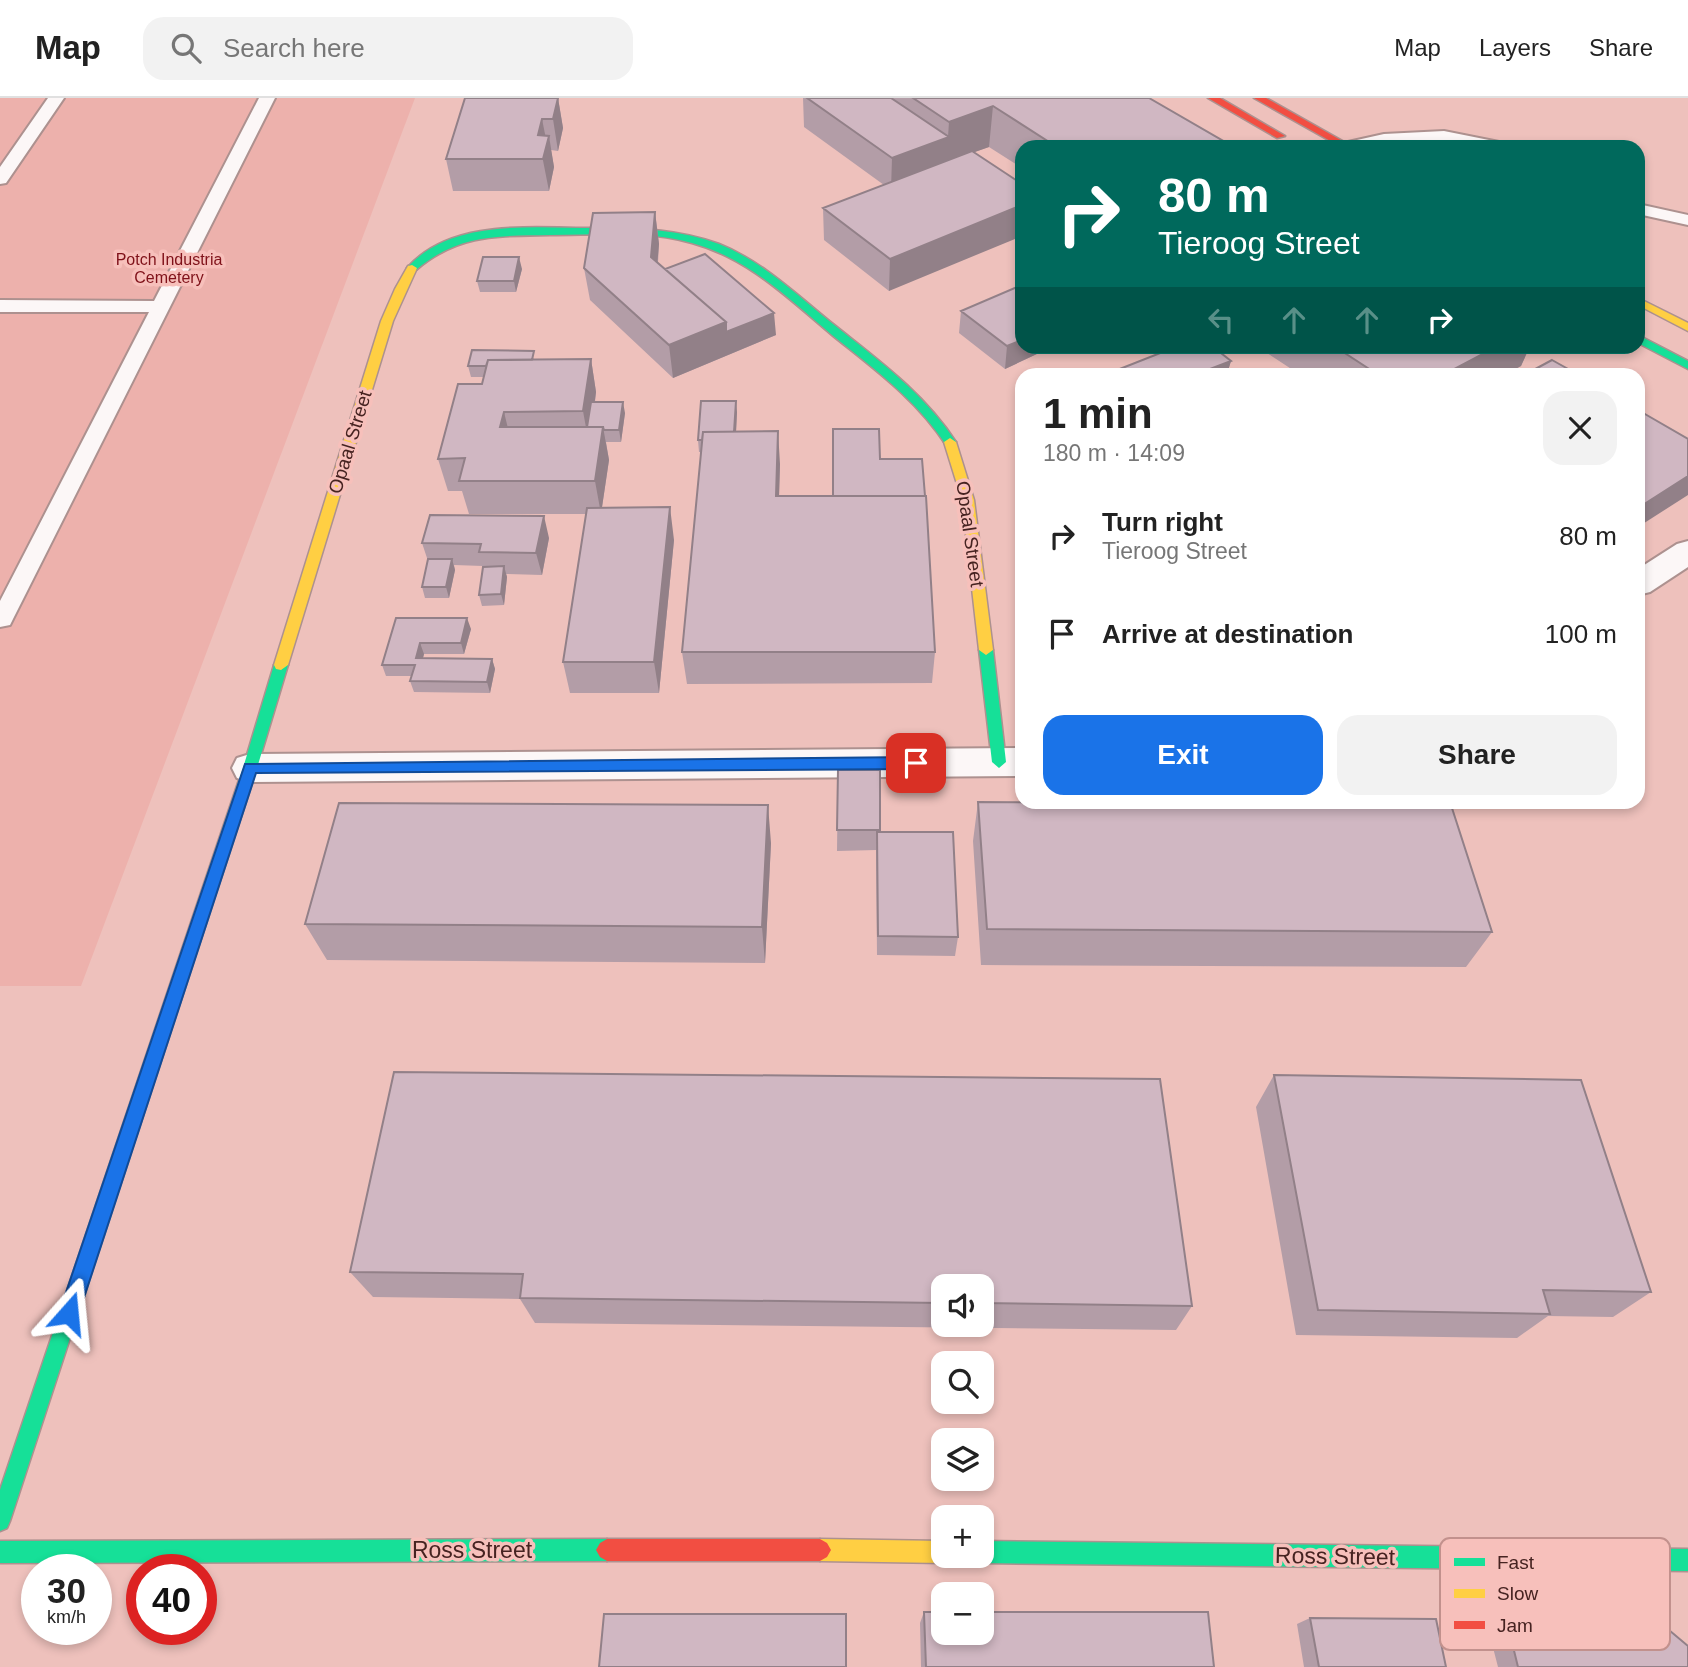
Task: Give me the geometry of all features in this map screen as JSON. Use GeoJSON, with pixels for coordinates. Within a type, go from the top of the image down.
{"type":"FeatureCollection","features":[{"type":"Feature","properties":{"kind":"street"},"geometry":{"type":"LineString","coordinates":[[1213,98],[1288,140]]}},
{"type":"Feature","properties":{"kind":"street"},"geometry":{"type":"LineString","coordinates":[[1259,98],[1334,140]]}},
{"type":"Feature","properties":{"kind":"street","name":"Opaal Street"},"geometry":{"type":"LineString","coordinates":[[0,1521],[250,768],[387,321],[401,285],[416,263],[441,246],[465,236],[525,232],[655,233],[699,240],[736,256],[775,283],[918,402],[945,432],[958,461],[968,500],[1010,762]]}},
{"type":"Feature","properties":{"kind":"street"},"geometry":{"type":"LineString","coordinates":[[1645,305],[1688,328]]}},
{"type":"Feature","properties":{"kind":"street"},"geometry":{"type":"LineString","coordinates":[[1645,342],[1688,366]]}},
{"type":"Feature","properties":{"kind":"street"},"geometry":{"type":"LineString","coordinates":[[1645,580],[1688,552]]}},
{"type":"Feature","properties":{"kind":"street"},"geometry":{"type":"LineString","coordinates":[[250,768],[1010,762]]}},
{"type":"Feature","properties":{"kind":"street","name":"Ross Street"},"geometry":{"type":"LineString","coordinates":[[0,1552],[745,1549],[931,1552]]}},
{"type":"Feature","properties":{"kind":"street","name":"Ross Street"},"geometry":{"type":"LineString","coordinates":[[994,1552],[1440,1557]]}},
{"type":"Feature","properties":{"kind":"street","name":"Ross Street"},"geometry":{"type":"LineString","coordinates":[[1670,1560],[1688,1560]]}},
{"type":"Feature","properties":{"kind":"lane"},"geometry":{"type":"LineString","coordinates":[[0,180],[56,98]]}},
{"type":"Feature","properties":{"kind":"lane"},"geometry":{"type":"LineString","coordinates":[[0,619],[267,98]]}},
{"type":"Feature","properties":{"kind":"lane"},"geometry":{"type":"LineString","coordinates":[[1379,140],[1445,136],[1479,140]]}},
{"type":"Feature","properties":{"kind":"lane"},"geometry":{"type":"LineString","coordinates":[[1645,211],[1688,220]]}},
{"type":"Feature","properties":{"kind":"lane"},"geometry":{"type":"LineString","coordinates":[[0,306],[161,307]]}},
{"type":"Feature","properties":{"kind":"shaded area"},"geometry":{"type":"Polygon","coordinates":[[[0,98],[1688,98],[1688,1667],[0,1667],[0,98]]]}},
{"type":"Feature","properties":{"kind":"green space","name":"Potch Industria Cemetery"},"geometry":{"type":"Polygon","coordinates":[[[0,98],[415,98],[81,986],[0,986],[0,98]]]}},
{"type":"Feature","properties":{"kind":"building"},"geometry":{"type":"Polygon","coordinates":[[[465,98],[558,98],[553,119],[542,119],[538,135],[549,136],[543,159],[446,159],[465,98]]]}},
{"type":"Feature","properties":{"kind":"building"},"geometry":{"type":"Polygon","coordinates":[[[807,98],[891,98],[949,137],[892,158],[807,98]]]}},
{"type":"Feature","properties":{"kind":"building"},"geometry":{"type":"Polygon","coordinates":[[[913,98],[1149,98],[1222,140],[1046,140],[993,106],[949,122],[913,98]]]}},
{"type":"Feature","properties":{"kind":"building"},"geometry":{"type":"Polygon","coordinates":[[[972,151],[1015,179],[1015,208],[890,259],[823,208],[972,151]]]}},
{"type":"Feature","properties":{"kind":"building"},"geometry":{"type":"Polygon","coordinates":[[[655,212],[651,257],[726,322],[669,345],[584,268],[593,213],[655,212]]]}},
{"type":"Feature","properties":{"kind":"building"},"geometry":{"type":"Polygon","coordinates":[[[705,254],[774,313],[726,332],[726,322],[665,269],[705,254]]]}},
{"type":"Feature","properties":{"kind":"building"},"geometry":{"type":"Polygon","coordinates":[[[483,257],[519,257],[514,281],[477,281],[483,257]]]}},
{"type":"Feature","properties":{"kind":"building"},"geometry":{"type":"Polygon","coordinates":[[[1015,288],[1015,343],[1007,346],[961,311],[1015,288]]]}},
{"type":"Feature","properties":{"kind":"building"},"geometry":{"type":"Polygon","coordinates":[[[472,350],[534,351],[532,360],[488,360],[486,366],[468,366],[472,350]]]}},
{"type":"Feature","properties":{"kind":"building"},"geometry":{"type":"Polygon","coordinates":[[[1158,354],[1222,354],[1231,361],[1213,368],[1122,368],[1158,354]]]}},
{"type":"Feature","properties":{"kind":"building"},"geometry":{"type":"Polygon","coordinates":[[[1346,354],[1483,354],[1456,368],[1368,368],[1346,354]]]}},
{"type":"Feature","properties":{"kind":"building"},"geometry":{"type":"Polygon","coordinates":[[[591,359],[583,411],[504,412],[500,427],[603,427],[595,481],[459,481],[465,458],[438,459],[458,384],[482,384],[488,360],[591,359]]]}},
{"type":"Feature","properties":{"kind":"building"},"geometry":{"type":"Polygon","coordinates":[[[1552,360],[1566,368],[1537,368],[1552,360]]]}},
{"type":"Feature","properties":{"kind":"building"},"geometry":{"type":"Polygon","coordinates":[[[701,401],[736,401],[734,432],[703,432],[702,440],[698,440],[701,401]]]}},
{"type":"Feature","properties":{"kind":"building"},"geometry":{"type":"Polygon","coordinates":[[[591,402],[623,402],[619,430],[587,427],[591,402]]]}},
{"type":"Feature","properties":{"kind":"building"},"geometry":{"type":"Polygon","coordinates":[[[1645,414],[1688,439],[1688,476],[1645,504],[1645,414]]]}},
{"type":"Feature","properties":{"kind":"building"},"geometry":{"type":"Polygon","coordinates":[[[833,429],[879,429],[880,459],[922,459],[925,496],[833,496],[833,429]]]}},
{"type":"Feature","properties":{"kind":"building"},"geometry":{"type":"Polygon","coordinates":[[[778,431],[776,496],[926,496],[935,652],[682,652],[703,432],[778,431]]]}},
{"type":"Feature","properties":{"kind":"building"},"geometry":{"type":"Polygon","coordinates":[[[670,507],[654,662],[563,662],[587,508],[670,507]]]}},
{"type":"Feature","properties":{"kind":"building"},"geometry":{"type":"Polygon","coordinates":[[[430,515],[544,516],[536,553],[479,552],[481,544],[422,543],[430,515]]]}},
{"type":"Feature","properties":{"kind":"building"},"geometry":{"type":"Polygon","coordinates":[[[428,559],[452,559],[446,587],[422,587],[428,559]]]}},
{"type":"Feature","properties":{"kind":"building"},"geometry":{"type":"Polygon","coordinates":[[[504,566],[501,594],[479,595],[483,567],[504,566]]]}},
{"type":"Feature","properties":{"kind":"building"},"geometry":{"type":"Polygon","coordinates":[[[396,618],[467,618],[461,643],[420,643],[416,658],[492,659],[487,682],[410,681],[415,665],[382,665],[396,618]]]}},
{"type":"Feature","properties":{"kind":"building"},"geometry":{"type":"Polygon","coordinates":[[[838,770],[880,770],[880,830],[837,830],[838,770]]]}},
{"type":"Feature","properties":{"kind":"building"},"geometry":{"type":"Polygon","coordinates":[[[978,802],[1015,802],[1015,809],[1452,809],[1492,932],[987,929],[978,802]]]}},
{"type":"Feature","properties":{"kind":"building"},"geometry":{"type":"Polygon","coordinates":[[[339,803],[768,805],[762,927],[305,924],[339,803]]]}},
{"type":"Feature","properties":{"kind":"building"},"geometry":{"type":"Polygon","coordinates":[[[877,832],[953,832],[958,937],[878,936],[877,832]]]}},
{"type":"Feature","properties":{"kind":"building"},"geometry":{"type":"Polygon","coordinates":[[[394,1072],[1160,1079],[1192,1306],[994,1303],[994,1274],[931,1274],[931,1303],[520,1298],[523,1274],[350,1272],[394,1072]]]}},
{"type":"Feature","properties":{"kind":"building"},"geometry":{"type":"Polygon","coordinates":[[[1274,1075],[1581,1080],[1651,1292],[1543,1290],[1550,1314],[1318,1310],[1274,1075]]]}},
{"type":"Feature","properties":{"kind":"building"},"geometry":{"type":"Polygon","coordinates":[[[924,1612],[931,1612],[931,1645],[994,1645],[994,1612],[1208,1612],[1214,1667],[926,1667],[924,1612]]]}},
{"type":"Feature","properties":{"kind":"building"},"geometry":{"type":"Polygon","coordinates":[[[604,1614],[846,1614],[846,1667],[599,1667],[604,1614]]]}},
{"type":"Feature","properties":{"kind":"building"},"geometry":{"type":"Polygon","coordinates":[[[1310,1618],[1436,1619],[1440,1650],[1442,1650],[1446,1667],[1319,1667],[1310,1618]]]}},
{"type":"Feature","properties":{"kind":"building"},"geometry":{"type":"Polygon","coordinates":[[[1670,1631],[1688,1646],[1688,1667],[1518,1667],[1514,1650],[1670,1650],[1670,1631]]]}},
{"type":"Feature","properties":{"kind":"traffic: fast"},"geometry":{"type":"LineString","coordinates":[[412,268],[442,246],[492,233],[640,232],[695,240],[734,255],[770,278],[913,396],[927,410],[950,442]]}},
{"type":"Feature","properties":{"kind":"traffic: fast"},"geometry":{"type":"LineString","coordinates":[[1645,342],[1688,366]]}},
{"type":"Feature","properties":{"kind":"traffic: fast"},"geometry":{"type":"LineString","coordinates":[[986,650],[999,762]]}},
{"type":"Feature","properties":{"kind":"traffic: fast"},"geometry":{"type":"LineString","coordinates":[[0,1521],[250,768],[281,665]]}},
{"type":"Feature","properties":{"kind":"traffic: fast"},"geometry":{"type":"LineString","coordinates":[[0,1552],[607,1550]]}},
{"type":"Feature","properties":{"kind":"traffic: fast"},"geometry":{"type":"LineString","coordinates":[[994,1552],[1440,1557]]}},
{"type":"Feature","properties":{"kind":"traffic: fast"},"geometry":{"type":"LineString","coordinates":[[1670,1560],[1688,1560]]}},
{"type":"Feature","properties":{"kind":"traffic: slow"},"geometry":{"type":"LineString","coordinates":[[281,665],[387,321],[412,268]]}},
{"type":"Feature","properties":{"kind":"traffic: slow"},"geometry":{"type":"LineString","coordinates":[[1645,305],[1688,328]]}},
{"type":"Feature","properties":{"kind":"traffic: slow"},"geometry":{"type":"LineString","coordinates":[[950,442],[968,500],[986,650]]}},
{"type":"Feature","properties":{"kind":"traffic: slow"},"geometry":{"type":"LineString","coordinates":[[820,1550],[931,1552]]}},
{"type":"Feature","properties":{"kind":"traffic: jam"},"geometry":{"type":"LineString","coordinates":[[1213,98],[1280,136]]}},
{"type":"Feature","properties":{"kind":"traffic: jam"},"geometry":{"type":"LineString","coordinates":[[1259,98],[1335,140]]}},
{"type":"Feature","properties":{"kind":"traffic: jam"},"geometry":{"type":"LineString","coordinates":[[607,1550],[820,1550]]}},
{"type":"Feature","properties":{"kind":"route"},"geometry":{"type":"LineString","coordinates":[[69,1313],[250,768],[916,763]]}}]}
